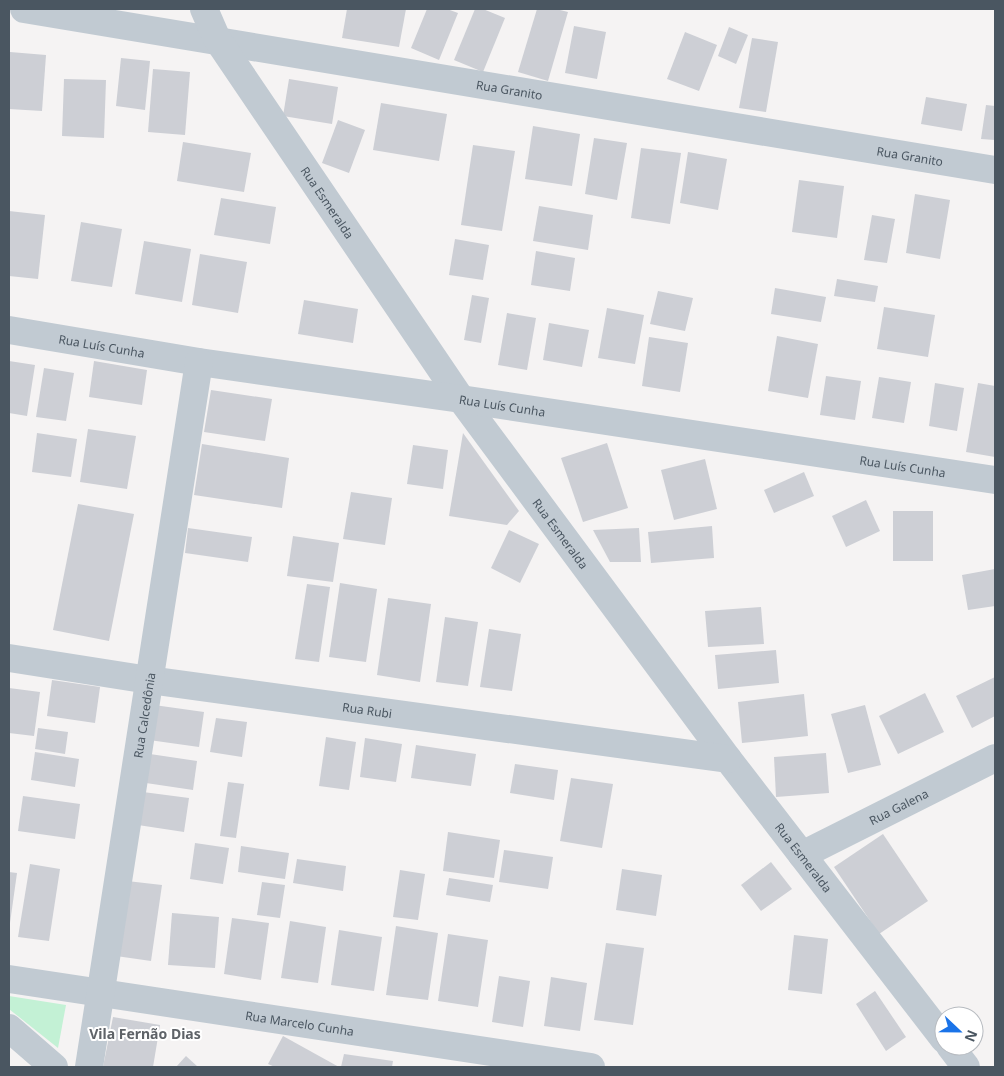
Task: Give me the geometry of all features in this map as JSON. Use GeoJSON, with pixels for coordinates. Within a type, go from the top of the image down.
{"type":"FeatureCollection","features":[{"type":"Feature","properties":{"kind":"street","name":"Rua Granito"},"geometry":{"type":"LineString","coordinates":[[24,9],[995,170]]}},
{"type":"Feature","properties":{"kind":"street","name":"Rua Esmeralda"},"geometry":{"type":"LineString","coordinates":[[204,9],[217,40],[461,398],[728,759],[934,1026]]}},
{"type":"Feature","properties":{"kind":"street","name":"Rua Luís Cunha"},"geometry":{"type":"LineString","coordinates":[[9,330],[199,362],[461,398],[995,480]]}},
{"type":"Feature","properties":{"kind":"street","name":"Rua Calcedônia"},"geometry":{"type":"LineString","coordinates":[[88,1067],[199,362]]}},
{"type":"Feature","properties":{"kind":"street","name":"Rua Rubi"},"geometry":{"type":"LineString","coordinates":[[9,658],[149,680],[728,759]]}},
{"type":"Feature","properties":{"kind":"street","name":"Rua Galena"},"geometry":{"type":"LineString","coordinates":[[802,855],[995,758]]}},
{"type":"Feature","properties":{"kind":"street","name":"Rua Marcelo Cunha"},"geometry":{"type":"LineString","coordinates":[[9,979],[591,1067]]}},
{"type":"Feature","properties":{"kind":"street"},"geometry":{"type":"LineString","coordinates":[[9,1028],[54,1067]]}},
{"type":"Feature","properties":{"kind":"street"},"geometry":{"type":"LineString","coordinates":[[958,1056],[966,1067]]}},
{"type":"Feature","properties":{"kind":"green space"},"geometry":{"type":"Polygon","coordinates":[[[9,996],[66,1005],[58,1048],[9,1009],[9,996]]]}},
{"type":"Feature","properties":{"kind":"building"},"geometry":{"type":"Polygon","coordinates":[[[347,9],[406,9],[399,47],[342,38],[347,9]]]}},
{"type":"Feature","properties":{"kind":"building"},"geometry":{"type":"Polygon","coordinates":[[[427,9],[447,9],[458,13],[439,60],[411,48],[427,9]]]}},
{"type":"Feature","properties":{"kind":"building"},"geometry":{"type":"Polygon","coordinates":[[[475,9],[483,9],[505,18],[483,72],[454,60],[475,9]]]}},
{"type":"Feature","properties":{"kind":"building"},"geometry":{"type":"Polygon","coordinates":[[[537,9],[556,9],[568,12],[548,81],[518,72],[537,9]]]}},
{"type":"Feature","properties":{"kind":"building"},"geometry":{"type":"Polygon","coordinates":[[[574,26],[606,32],[597,79],[565,73],[574,26]]]}},
{"type":"Feature","properties":{"kind":"building"},"geometry":{"type":"Polygon","coordinates":[[[729,27],[748,35],[736,64],[718,56],[729,27]]]}},
{"type":"Feature","properties":{"kind":"building"},"geometry":{"type":"Polygon","coordinates":[[[685,32],[717,45],[699,91],[667,79],[685,32]]]}},
{"type":"Feature","properties":{"kind":"building"},"geometry":{"type":"Polygon","coordinates":[[[752,38],[778,42],[766,112],[739,108],[752,38]]]}},
{"type":"Feature","properties":{"kind":"building"},"geometry":{"type":"Polygon","coordinates":[[[10,52],[46,55],[42,111],[9,109],[10,52]]]}},
{"type":"Feature","properties":{"kind":"building"},"geometry":{"type":"Polygon","coordinates":[[[121,58],[150,61],[145,110],[116,106],[121,58]]]}},
{"type":"Feature","properties":{"kind":"building"},"geometry":{"type":"Polygon","coordinates":[[[153,69],[190,72],[185,135],[148,132],[153,69]]]}},
{"type":"Feature","properties":{"kind":"building"},"geometry":{"type":"Polygon","coordinates":[[[64,79],[106,80],[104,138],[62,136],[64,79]]]}},
{"type":"Feature","properties":{"kind":"building"},"geometry":{"type":"Polygon","coordinates":[[[289,79],[338,87],[332,124],[283,116],[289,79]]]}},
{"type":"Feature","properties":{"kind":"building"},"geometry":{"type":"Polygon","coordinates":[[[926,97],[967,104],[962,131],[921,124],[926,97]]]}},
{"type":"Feature","properties":{"kind":"building"},"geometry":{"type":"Polygon","coordinates":[[[381,103],[447,114],[439,161],[373,150],[381,103]]]}},
{"type":"Feature","properties":{"kind":"building"},"geometry":{"type":"Polygon","coordinates":[[[986,105],[995,106],[995,140],[981,139],[986,105]]]}},
{"type":"Feature","properties":{"kind":"building"},"geometry":{"type":"Polygon","coordinates":[[[338,120],[365,130],[349,173],[322,163],[338,120]]]}},
{"type":"Feature","properties":{"kind":"building"},"geometry":{"type":"Polygon","coordinates":[[[533,126],[580,134],[572,186],[525,179],[533,126]]]}},
{"type":"Feature","properties":{"kind":"building"},"geometry":{"type":"Polygon","coordinates":[[[594,138],[627,143],[617,200],[585,194],[594,138]]]}},
{"type":"Feature","properties":{"kind":"building"},"geometry":{"type":"Polygon","coordinates":[[[183,142],[251,153],[244,192],[177,181],[183,142]]]}},
{"type":"Feature","properties":{"kind":"building"},"geometry":{"type":"Polygon","coordinates":[[[473,145],[515,151],[502,231],[461,225],[473,145]]]}},
{"type":"Feature","properties":{"kind":"building"},"geometry":{"type":"Polygon","coordinates":[[[641,148],[681,153],[670,224],[631,218],[641,148]]]}},
{"type":"Feature","properties":{"kind":"building"},"geometry":{"type":"Polygon","coordinates":[[[688,152],[727,159],[718,210],[680,203],[688,152]]]}},
{"type":"Feature","properties":{"kind":"building"},"geometry":{"type":"Polygon","coordinates":[[[799,180],[844,186],[837,238],[792,232],[799,180]]]}},
{"type":"Feature","properties":{"kind":"building"},"geometry":{"type":"Polygon","coordinates":[[[915,194],[950,200],[940,259],[906,253],[915,194]]]}},
{"type":"Feature","properties":{"kind":"building"},"geometry":{"type":"Polygon","coordinates":[[[221,198],[276,207],[270,244],[214,235],[221,198]]]}},
{"type":"Feature","properties":{"kind":"building"},"geometry":{"type":"Polygon","coordinates":[[[539,206],[593,215],[588,250],[533,241],[539,206]]]}},
{"type":"Feature","properties":{"kind":"building"},"geometry":{"type":"Polygon","coordinates":[[[9,211],[45,215],[38,279],[9,276],[9,211]]]}},
{"type":"Feature","properties":{"kind":"building"},"geometry":{"type":"Polygon","coordinates":[[[872,215],[895,219],[887,263],[864,260],[872,215]]]}},
{"type":"Feature","properties":{"kind":"building"},"geometry":{"type":"Polygon","coordinates":[[[81,222],[122,229],[112,287],[71,281],[81,222]]]}},
{"type":"Feature","properties":{"kind":"building"},"geometry":{"type":"Polygon","coordinates":[[[455,239],[489,245],[483,280],[449,275],[455,239]]]}},
{"type":"Feature","properties":{"kind":"building"},"geometry":{"type":"Polygon","coordinates":[[[144,241],[191,249],[182,302],[135,294],[144,241]]]}},
{"type":"Feature","properties":{"kind":"building"},"geometry":{"type":"Polygon","coordinates":[[[536,251],[575,258],[570,291],[531,285],[536,251]]]}},
{"type":"Feature","properties":{"kind":"building"},"geometry":{"type":"Polygon","coordinates":[[[200,254],[247,262],[238,313],[192,305],[200,254]]]}},
{"type":"Feature","properties":{"kind":"building"},"geometry":{"type":"Polygon","coordinates":[[[837,279],[878,286],[875,302],[834,296],[837,279]]]}},
{"type":"Feature","properties":{"kind":"building"},"geometry":{"type":"Polygon","coordinates":[[[775,288],[826,297],[821,322],[771,314],[775,288]]]}},
{"type":"Feature","properties":{"kind":"building"},"geometry":{"type":"Polygon","coordinates":[[[658,291],[693,298],[685,331],[650,324],[658,291]]]}},
{"type":"Feature","properties":{"kind":"building"},"geometry":{"type":"Polygon","coordinates":[[[472,295],[489,298],[481,343],[464,340],[472,295]]]}},
{"type":"Feature","properties":{"kind":"building"},"geometry":{"type":"Polygon","coordinates":[[[304,300],[358,309],[353,343],[298,334],[304,300]]]}},
{"type":"Feature","properties":{"kind":"building"},"geometry":{"type":"Polygon","coordinates":[[[884,307],[935,315],[928,357],[877,349],[884,307]]]}},
{"type":"Feature","properties":{"kind":"building"},"geometry":{"type":"Polygon","coordinates":[[[607,308],[644,315],[635,364],[598,358],[607,308]]]}},
{"type":"Feature","properties":{"kind":"building"},"geometry":{"type":"Polygon","coordinates":[[[507,313],[536,318],[527,370],[498,365],[507,313]]]}},
{"type":"Feature","properties":{"kind":"building"},"geometry":{"type":"Polygon","coordinates":[[[549,323],[589,330],[582,367],[543,360],[549,323]]]}},
{"type":"Feature","properties":{"kind":"building"},"geometry":{"type":"Polygon","coordinates":[[[777,336],[818,344],[808,398],[768,391],[777,336]]]}},
{"type":"Feature","properties":{"kind":"building"},"geometry":{"type":"Polygon","coordinates":[[[649,337],[688,343],[680,392],[642,386],[649,337]]]}},
{"type":"Feature","properties":{"kind":"building"},"geometry":{"type":"Polygon","coordinates":[[[9,361],[35,365],[27,416],[9,413],[9,361]]]}},
{"type":"Feature","properties":{"kind":"building"},"geometry":{"type":"Polygon","coordinates":[[[94,361],[147,370],[142,405],[89,397],[94,361]]]}},
{"type":"Feature","properties":{"kind":"building"},"geometry":{"type":"Polygon","coordinates":[[[44,368],[74,373],[66,421],[36,417],[44,368]]]}},
{"type":"Feature","properties":{"kind":"building"},"geometry":{"type":"Polygon","coordinates":[[[826,376],[861,381],[855,420],[820,415],[826,376]]]}},
{"type":"Feature","properties":{"kind":"building"},"geometry":{"type":"Polygon","coordinates":[[[879,377],[911,382],[904,423],[872,418],[879,377]]]}},
{"type":"Feature","properties":{"kind":"building"},"geometry":{"type":"Polygon","coordinates":[[[935,383],[964,388],[957,431],[929,426],[935,383]]]}},
{"type":"Feature","properties":{"kind":"building"},"geometry":{"type":"Polygon","coordinates":[[[978,383],[995,386],[995,457],[966,452],[978,383]]]}},
{"type":"Feature","properties":{"kind":"building"},"geometry":{"type":"Polygon","coordinates":[[[211,390],[272,399],[265,441],[204,432],[211,390]]]}},
{"type":"Feature","properties":{"kind":"building"},"geometry":{"type":"Polygon","coordinates":[[[88,429],[136,436],[127,489],[80,482],[88,429]]]}},
{"type":"Feature","properties":{"kind":"building"},"geometry":{"type":"Polygon","coordinates":[[[37,433],[77,439],[71,477],[32,472],[37,433]]]}},
{"type":"Feature","properties":{"kind":"building"},"geometry":{"type":"Polygon","coordinates":[[[463,433],[519,511],[507,525],[449,516],[463,433]]]}},
{"type":"Feature","properties":{"kind":"building"},"geometry":{"type":"Polygon","coordinates":[[[607,443],[628,508],[583,522],[561,458],[607,443]]]}},
{"type":"Feature","properties":{"kind":"building"},"geometry":{"type":"Polygon","coordinates":[[[202,444],[289,458],[282,508],[194,495],[202,444]]]}},
{"type":"Feature","properties":{"kind":"building"},"geometry":{"type":"Polygon","coordinates":[[[413,445],[448,450],[443,489],[407,484],[413,445]]]}},
{"type":"Feature","properties":{"kind":"building"},"geometry":{"type":"Polygon","coordinates":[[[705,459],[717,509],[674,520],[661,470],[705,459]]]}},
{"type":"Feature","properties":{"kind":"building"},"geometry":{"type":"Polygon","coordinates":[[[804,472],[814,496],[774,513],[764,490],[804,472]]]}},
{"type":"Feature","properties":{"kind":"building"},"geometry":{"type":"Polygon","coordinates":[[[351,492],[392,498],[385,545],[343,539],[351,492]]]}},
{"type":"Feature","properties":{"kind":"building"},"geometry":{"type":"Polygon","coordinates":[[[866,500],[880,531],[846,547],[832,516],[866,500]]]}},
{"type":"Feature","properties":{"kind":"building"},"geometry":{"type":"Polygon","coordinates":[[[78,504],[134,514],[109,641],[53,630],[78,504]]]}},
{"type":"Feature","properties":{"kind":"building"},"geometry":{"type":"Polygon","coordinates":[[[893,511],[933,511],[933,561],[893,561],[893,511]]]}},
{"type":"Feature","properties":{"kind":"building"},"geometry":{"type":"Polygon","coordinates":[[[712,526],[714,558],[651,563],[648,532],[712,526]]]}},
{"type":"Feature","properties":{"kind":"building"},"geometry":{"type":"Polygon","coordinates":[[[188,528],[252,537],[248,562],[185,553],[188,528]]]}},
{"type":"Feature","properties":{"kind":"building"},"geometry":{"type":"Polygon","coordinates":[[[639,528],[641,562],[610,562],[593,530],[639,528]]]}},
{"type":"Feature","properties":{"kind":"building"},"geometry":{"type":"Polygon","coordinates":[[[509,530],[539,544],[520,583],[491,568],[509,530]]]}},
{"type":"Feature","properties":{"kind":"building"},"geometry":{"type":"Polygon","coordinates":[[[293,536],[339,543],[333,582],[287,576],[293,536]]]}},
{"type":"Feature","properties":{"kind":"building"},"geometry":{"type":"Polygon","coordinates":[[[995,569],[995,606],[968,610],[962,575],[995,569]]]}},
{"type":"Feature","properties":{"kind":"building"},"geometry":{"type":"Polygon","coordinates":[[[340,583],[377,589],[366,662],[329,657],[340,583]]]}},
{"type":"Feature","properties":{"kind":"building"},"geometry":{"type":"Polygon","coordinates":[[[307,584],[330,587],[319,662],[295,659],[307,584]]]}},
{"type":"Feature","properties":{"kind":"building"},"geometry":{"type":"Polygon","coordinates":[[[388,598],[431,604],[420,682],[377,675],[388,598]]]}},
{"type":"Feature","properties":{"kind":"building"},"geometry":{"type":"Polygon","coordinates":[[[761,607],[764,644],[708,647],[705,611],[761,607]]]}},
{"type":"Feature","properties":{"kind":"building"},"geometry":{"type":"Polygon","coordinates":[[[445,617],[478,622],[468,686],[436,682],[445,617]]]}},
{"type":"Feature","properties":{"kind":"building"},"geometry":{"type":"Polygon","coordinates":[[[489,629],[521,634],[512,691],[480,687],[489,629]]]}},
{"type":"Feature","properties":{"kind":"building"},"geometry":{"type":"Polygon","coordinates":[[[776,650],[779,683],[718,689],[715,655],[776,650]]]}},
{"type":"Feature","properties":{"kind":"building"},"geometry":{"type":"Polygon","coordinates":[[[995,677],[995,716],[972,728],[956,696],[995,677]]]}},
{"type":"Feature","properties":{"kind":"building"},"geometry":{"type":"Polygon","coordinates":[[[52,680],[100,687],[95,723],[47,716],[52,680]]]}},
{"type":"Feature","properties":{"kind":"building"},"geometry":{"type":"Polygon","coordinates":[[[9,688],[40,692],[34,736],[9,733],[9,688]]]}},
{"type":"Feature","properties":{"kind":"building"},"geometry":{"type":"Polygon","coordinates":[[[925,693],[944,732],[898,754],[879,716],[925,693]]]}},
{"type":"Feature","properties":{"kind":"building"},"geometry":{"type":"Polygon","coordinates":[[[804,694],[808,736],[742,743],[738,702],[804,694]]]}},
{"type":"Feature","properties":{"kind":"building"},"geometry":{"type":"Polygon","coordinates":[[[154,705],[204,712],[199,747],[149,740],[154,705]]]}},
{"type":"Feature","properties":{"kind":"building"},"geometry":{"type":"Polygon","coordinates":[[[865,705],[881,765],[848,773],[831,714],[865,705]]]}},
{"type":"Feature","properties":{"kind":"building"},"geometry":{"type":"Polygon","coordinates":[[[216,718],[247,722],[242,757],[210,752],[216,718]]]}},
{"type":"Feature","properties":{"kind":"building"},"geometry":{"type":"Polygon","coordinates":[[[38,728],[68,732],[65,754],[35,749],[38,728]]]}},
{"type":"Feature","properties":{"kind":"building"},"geometry":{"type":"Polygon","coordinates":[[[326,737],[356,742],[349,790],[319,786],[326,737]]]}},
{"type":"Feature","properties":{"kind":"building"},"geometry":{"type":"Polygon","coordinates":[[[365,738],[402,744],[396,782],[360,777],[365,738]]]}},
{"type":"Feature","properties":{"kind":"building"},"geometry":{"type":"Polygon","coordinates":[[[416,745],[476,754],[471,786],[411,778],[416,745]]]}},
{"type":"Feature","properties":{"kind":"building"},"geometry":{"type":"Polygon","coordinates":[[[35,752],[79,759],[75,787],[31,780],[35,752]]]}},
{"type":"Feature","properties":{"kind":"building"},"geometry":{"type":"Polygon","coordinates":[[[826,753],[829,793],[776,797],[774,757],[826,753]]]}},
{"type":"Feature","properties":{"kind":"building"},"geometry":{"type":"Polygon","coordinates":[[[150,754],[197,761],[193,790],[146,783],[150,754]]]}},
{"type":"Feature","properties":{"kind":"building"},"geometry":{"type":"Polygon","coordinates":[[[515,764],[558,770],[554,800],[510,793],[515,764]]]}},
{"type":"Feature","properties":{"kind":"building"},"geometry":{"type":"Polygon","coordinates":[[[571,778],[613,784],[602,848],[560,841],[571,778]]]}},
{"type":"Feature","properties":{"kind":"building"},"geometry":{"type":"Polygon","coordinates":[[[228,782],[244,784],[236,838],[220,836],[228,782]]]}},
{"type":"Feature","properties":{"kind":"building"},"geometry":{"type":"Polygon","coordinates":[[[143,792],[189,798],[184,832],[138,825],[143,792]]]}},
{"type":"Feature","properties":{"kind":"building"},"geometry":{"type":"Polygon","coordinates":[[[23,796],[80,804],[75,839],[18,831],[23,796]]]}},
{"type":"Feature","properties":{"kind":"building"},"geometry":{"type":"Polygon","coordinates":[[[448,832],[500,840],[494,878],[443,871],[448,832]]]}},
{"type":"Feature","properties":{"kind":"building"},"geometry":{"type":"Polygon","coordinates":[[[883,834],[928,901],[879,934],[834,867],[883,834]]]}},
{"type":"Feature","properties":{"kind":"building"},"geometry":{"type":"Polygon","coordinates":[[[195,843],[229,848],[223,884],[190,879],[195,843]]]}},
{"type":"Feature","properties":{"kind":"building"},"geometry":{"type":"Polygon","coordinates":[[[241,846],[289,853],[285,879],[238,872],[241,846]]]}},
{"type":"Feature","properties":{"kind":"building"},"geometry":{"type":"Polygon","coordinates":[[[504,850],[553,857],[548,889],[499,882],[504,850]]]}},
{"type":"Feature","properties":{"kind":"building"},"geometry":{"type":"Polygon","coordinates":[[[297,859],[346,866],[343,891],[293,883],[297,859]]]}},
{"type":"Feature","properties":{"kind":"building"},"geometry":{"type":"Polygon","coordinates":[[[771,862],[792,889],[761,911],[741,885],[771,862]]]}},
{"type":"Feature","properties":{"kind":"building"},"geometry":{"type":"Polygon","coordinates":[[[30,864],[60,869],[49,941],[18,937],[30,864]]]}},
{"type":"Feature","properties":{"kind":"building"},"geometry":{"type":"Polygon","coordinates":[[[622,869],[662,875],[656,916],[616,910],[622,869]]]}},
{"type":"Feature","properties":{"kind":"building"},"geometry":{"type":"Polygon","coordinates":[[[400,870],[425,874],[418,920],[393,917],[400,870]]]}},
{"type":"Feature","properties":{"kind":"building"},"geometry":{"type":"Polygon","coordinates":[[[9,872],[17,873],[10,923],[9,922],[9,872]]]}},
{"type":"Feature","properties":{"kind":"building"},"geometry":{"type":"Polygon","coordinates":[[[449,878],[493,885],[490,902],[446,895],[449,878]]]}},
{"type":"Feature","properties":{"kind":"building"},"geometry":{"type":"Polygon","coordinates":[[[127,881],[162,885],[151,961],[116,956],[127,881]]]}},
{"type":"Feature","properties":{"kind":"building"},"geometry":{"type":"Polygon","coordinates":[[[262,882],[285,885],[280,918],[257,915],[262,882]]]}},
{"type":"Feature","properties":{"kind":"building"},"geometry":{"type":"Polygon","coordinates":[[[172,913],[219,917],[215,968],[168,965],[172,913]]]}},
{"type":"Feature","properties":{"kind":"building"},"geometry":{"type":"Polygon","coordinates":[[[232,918],[269,923],[261,980],[224,974],[232,918]]]}},
{"type":"Feature","properties":{"kind":"building"},"geometry":{"type":"Polygon","coordinates":[[[290,921],[326,927],[318,983],[281,978],[290,921]]]}},
{"type":"Feature","properties":{"kind":"building"},"geometry":{"type":"Polygon","coordinates":[[[396,926],[438,933],[428,1000],[386,995],[396,926]]]}},
{"type":"Feature","properties":{"kind":"building"},"geometry":{"type":"Polygon","coordinates":[[[339,930],[382,937],[374,991],[331,985],[339,930]]]}},
{"type":"Feature","properties":{"kind":"building"},"geometry":{"type":"Polygon","coordinates":[[[448,934],[488,940],[478,1007],[438,1001],[448,934]]]}},
{"type":"Feature","properties":{"kind":"building"},"geometry":{"type":"Polygon","coordinates":[[[794,935],[828,939],[822,994],[788,990],[794,935]]]}},
{"type":"Feature","properties":{"kind":"building"},"geometry":{"type":"Polygon","coordinates":[[[606,943],[644,948],[633,1025],[594,1020],[606,943]]]}},
{"type":"Feature","properties":{"kind":"building"},"geometry":{"type":"Polygon","coordinates":[[[499,976],[530,981],[523,1027],[492,1022],[499,976]]]}},
{"type":"Feature","properties":{"kind":"building"},"geometry":{"type":"Polygon","coordinates":[[[551,977],[587,983],[580,1031],[544,1026],[551,977]]]}},
{"type":"Feature","properties":{"kind":"building"},"geometry":{"type":"Polygon","coordinates":[[[875,991],[906,1037],[886,1051],[856,1004],[875,991]]]}},
{"type":"Feature","properties":{"kind":"building"},"geometry":{"type":"Polygon","coordinates":[[[113,1017],[160,1025],[153,1067],[103,1067],[113,1017]]]}},
{"type":"Feature","properties":{"kind":"building"},"geometry":{"type":"Polygon","coordinates":[[[283,1036],[339,1067],[275,1067],[268,1064],[283,1036]]]}},
{"type":"Feature","properties":{"kind":"building"},"geometry":{"type":"Polygon","coordinates":[[[344,1054],[393,1061],[392,1067],[341,1067],[344,1054]]]}},
{"type":"Feature","properties":{"kind":"building"},"geometry":{"type":"Polygon","coordinates":[[[186,1056],[198,1067],[176,1067],[186,1056]]]}},
{"type":"Feature","properties":{"kind":"district","name":"Vila Fernão Dias"},"geometry":{"type":"Point","coordinates":[145,1033]}}]}
